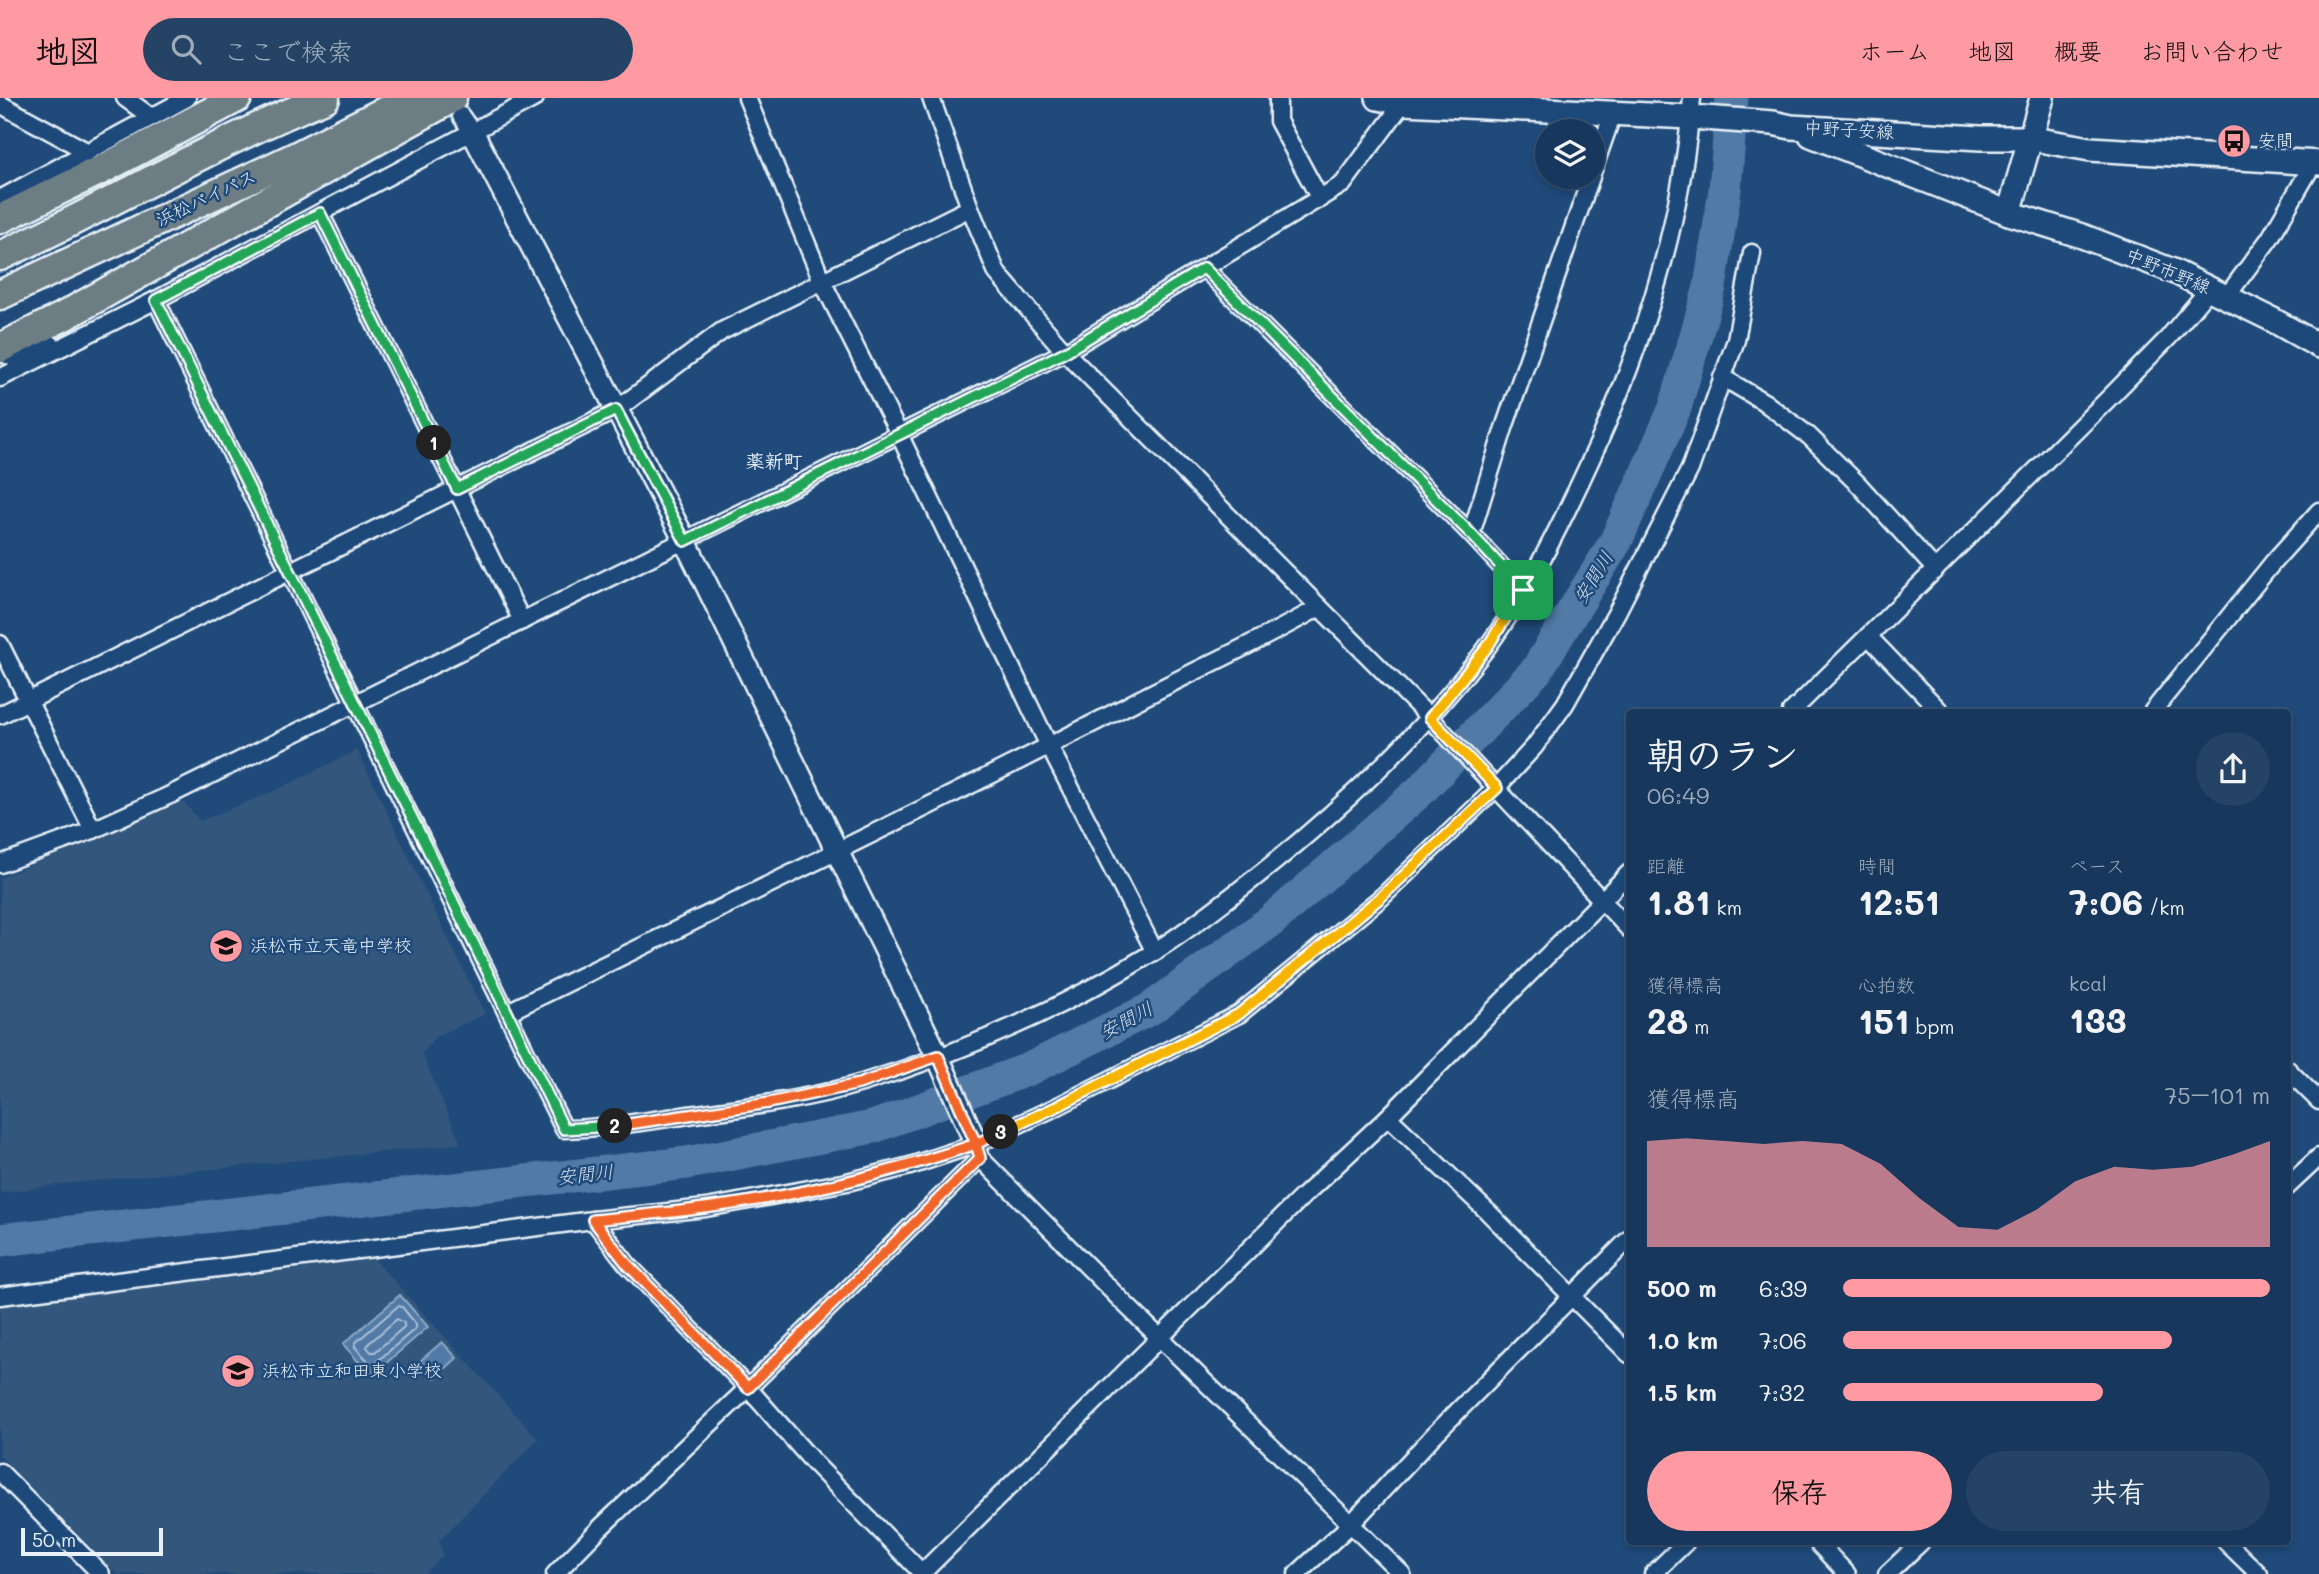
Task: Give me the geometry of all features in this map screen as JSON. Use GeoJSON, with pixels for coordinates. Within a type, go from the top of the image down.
{"type":"FeatureCollection","features":[{"type":"Feature","properties":{"kind":"highway"},"geometry":{"type":"LineString","coordinates":[[0,219],[105,168],[237,98]]}},
{"type":"Feature","properties":{"kind":"highway"},"geometry":{"type":"LineString","coordinates":[[0,256],[51,233],[313,98]]}},
{"type":"Feature","properties":{"kind":"highway"},"geometry":{"type":"LineString","coordinates":[[275,118],[325,98]]}},
{"type":"Feature","properties":{"kind":"highway","name":"浜松バイパス"},"geometry":{"type":"LineString","coordinates":[[0,295],[293,158],[411,98]]}},
{"type":"Feature","properties":{"kind":"highway"},"geometry":{"type":"LineString","coordinates":[[0,350],[462,116]]}},
{"type":"Feature","properties":{"kind":"main road"},"geometry":{"type":"LineString","coordinates":[[2009,214],[2028,138],[2042,98]]}},
{"type":"Feature","properties":{"kind":"main road","name":"中野子安線"},"geometry":{"type":"LineString","coordinates":[[1391,100],[1517,103],[1613,113],[1693,111],[1782,125],[1980,138],[2028,138],[2090,149],[2317,163]]}},
{"type":"Feature","properties":{"kind":"main road","name":"中野市野線"},"geometry":{"type":"LineString","coordinates":[[1782,125],[2009,214],[2082,236],[2173,271],[2219,292],[2319,346]]}},
{"type":"Feature","properties":{"kind":"street"},"geometry":{"type":"LineString","coordinates":[[125,98],[151,117]]}},
{"type":"Feature","properties":{"kind":"street"},"geometry":{"type":"LineString","coordinates":[[0,199],[187,98]]}},
{"type":"Feature","properties":{"kind":"street"},"geometry":{"type":"LineString","coordinates":[[0,378],[156,300],[320,213],[462,116],[536,98]]}},
{"type":"Feature","properties":{"kind":"street"},"geometry":{"type":"LineString","coordinates":[[747,98],[823,283],[899,434],[1048,746],[1155,952]]}},
{"type":"Feature","properties":{"kind":"street"},"geometry":{"type":"LineString","coordinates":[[931,98],[970,208],[997,273],[1065,352],[1497,787],[1626,926]]}},
{"type":"Feature","properties":{"kind":"street"},"geometry":{"type":"LineString","coordinates":[[1278,98],[1278,121],[1320,198]]}},
{"type":"Feature","properties":{"kind":"street"},"geometry":{"type":"LineString","coordinates":[[0,864],[93,830],[170,795],[1065,352],[1343,184],[1391,100]]}},
{"type":"Feature","properties":{"kind":"street"},"geometry":{"type":"LineString","coordinates":[[0,104],[88,152]]}},
{"type":"Feature","properties":{"kind":"street"},"geometry":{"type":"LineString","coordinates":[[156,300],[564,1129],[600,1128],[769,1103],[859,1084],[1023,1023],[1155,952],[1289,851],[1399,751],[1430,719],[1488,646],[1570,506],[1624,387],[1671,235],[1693,111]]}},
{"type":"Feature","properties":{"kind":"street"},"geometry":{"type":"LineString","coordinates":[[1605,137],[1613,113]]}},
{"type":"Feature","properties":{"kind":"street"},"geometry":{"type":"LineString","coordinates":[[462,116],[685,541],[938,1056],[977,1148],[1160,1338],[1402,1574]]}},
{"type":"Feature","properties":{"kind":"street"},"geometry":{"type":"LineString","coordinates":[[1794,709],[2168,338],[2219,292],[2270,237],[2317,163]]}},
{"type":"Feature","properties":{"kind":"street"},"geometry":{"type":"LineString","coordinates":[[1471,534],[1504,428],[1587,189]]}},
{"type":"Feature","properties":{"kind":"street"},"geometry":{"type":"LineString","coordinates":[[0,715],[616,410],[722,331],[970,208]]}},
{"type":"Feature","properties":{"kind":"street"},"geometry":{"type":"LineString","coordinates":[[320,213],[522,621]]}},
{"type":"Feature","properties":{"kind":"street"},"geometry":{"type":"LineString","coordinates":[[0,1296],[706,1208],[848,1182],[977,1148],[1239,1014],[1381,897],[1497,787],[1534,747],[1565,704],[1617,612],[1690,469],[1735,340],[1752,253]]}},
{"type":"Feature","properties":{"kind":"street"},"geometry":{"type":"LineString","coordinates":[[1204,268],[1471,534],[1523,590]]}},
{"type":"Feature","properties":{"kind":"street"},"geometry":{"type":"LineString","coordinates":[[0,350],[12,357],[100,328]]}},
{"type":"Feature","properties":{"kind":"street"},"geometry":{"type":"LineString","coordinates":[[1722,377],[1764,402],[1809,436],[1935,569]]}},
{"type":"Feature","properties":{"kind":"street"},"geometry":{"type":"LineString","coordinates":[[2154,709],[2275,560],[2319,511]]}},
{"type":"Feature","properties":{"kind":"street"},"geometry":{"type":"LineString","coordinates":[[508,1012],[1265,638],[1318,608]]}},
{"type":"Feature","properties":{"kind":"street"},"geometry":{"type":"LineString","coordinates":[[1868,636],[1938,709]]}},
{"type":"Feature","properties":{"kind":"street"},"geometry":{"type":"LineString","coordinates":[[0,645],[93,830]]}},
{"type":"Feature","properties":{"kind":"street"},"geometry":{"type":"LineString","coordinates":[[593,1220],[627,1264],[748,1388],[815,1464],[922,1574],[1302,1197],[1388,1117],[1626,876]]}},
{"type":"Feature","properties":{"kind":"street"},"geometry":{"type":"LineString","coordinates":[[2291,1073],[2319,1101]]}},
{"type":"Feature","properties":{"kind":"street"},"geometry":{"type":"LineString","coordinates":[[1388,1117],[1488,1212],[1626,1351]]}},
{"type":"Feature","properties":{"kind":"street"},"geometry":{"type":"LineString","coordinates":[[555,1574],[748,1388],[977,1148]]}},
{"type":"Feature","properties":{"kind":"street"},"geometry":{"type":"LineString","coordinates":[[2291,1183],[2319,1157]]}},
{"type":"Feature","properties":{"kind":"street"},"geometry":{"type":"LineString","coordinates":[[1297,1574],[1351,1524],[1433,1436],[1626,1242]]}},
{"type":"Feature","properties":{"kind":"street"},"geometry":{"type":"LineString","coordinates":[[0,1472],[101,1574]]}},
{"type":"Feature","properties":{"kind":"street"},"geometry":{"type":"LineString","coordinates":[[1653,1574],[1683,1545]]}},
{"type":"Feature","properties":{"kind":"street"},"geometry":{"type":"LineString","coordinates":[[1820,1545],[1847,1574]]}},
{"type":"Feature","properties":{"kind":"street"},"geometry":{"type":"LineString","coordinates":[[1887,1574],[1918,1545]]}},
{"type":"Feature","properties":{"kind":"street"},"geometry":{"type":"LineString","coordinates":[[2229,1545],[2259,1574]]}},
{"type":"Feature","properties":{"kind":"shaded area","name":"浜松市立天竜中学校"},"geometry":{"type":"Polygon","coordinates":[[[357,750],[485,1014],[435,1037],[422,1054],[461,1144],[64,1184],[0,1193],[0,878],[183,801],[200,821],[272,792],[357,750]]]}},
{"type":"Feature","properties":{"kind":"shaded area","name":"浜松市立和田東小学校"},"geometry":{"type":"Polygon","coordinates":[[[374,1259],[538,1439],[439,1541],[443,1555],[424,1574],[117,1574],[0,1456],[0,1304],[374,1259]]]}},
{"type":"Feature","properties":{"kind":"water"},"geometry":{"type":"Polygon","coordinates":[[[400,1295],[428,1327],[371,1376],[343,1344],[400,1295]]]}},
{"type":"Feature","properties":{"kind":"water"},"geometry":{"type":"Polygon","coordinates":[[[442,1342],[457,1358],[435,1378],[420,1361],[442,1342]]]}},
{"type":"Feature","properties":{"kind":"waterway","name":"安間川"},"geometry":{"type":"LineString","coordinates":[[0,1240],[687,1163],[873,1127],[1029,1069],[1150,1009],[1271,921],[1420,791],[1536,671],[1616,541],[1675,408],[1710,287],[1725,190],[1732,98]]}},
{"type":"Feature","properties":{"kind":"place","name":"安間"},"geometry":{"type":"Point","coordinates":[2234,141]}},
{"type":"Feature","properties":{"kind":"place","name":"浜松市立天竜中学校"},"geometry":{"type":"Point","coordinates":[226,946]}},
{"type":"Feature","properties":{"kind":"place","name":"浜松市立和田東小学校"},"geometry":{"type":"Point","coordinates":[238,1371]}},
{"type":"Feature","properties":{"kind":"district","name":"薬新町"},"geometry":{"type":"Point","coordinates":[774,461]}},
{"type":"Feature","properties":{"kind":"route"},"geometry":{"type":"LineString","coordinates":[[1523,590],[1471,534],[1204,268],[1065,352],[685,541],[616,410],[457,489],[320,213],[156,300],[564,1129],[600,1128],[769,1103],[859,1084],[938,1056],[976,1144],[910,1166],[848,1182],[706,1208],[593,1220],[627,1264],[748,1388],[980,1158],[976,1144],[1056,1107],[1239,1014],[1381,897],[1497,788],[1430,718],[1488,646],[1523,590]]}}]}
